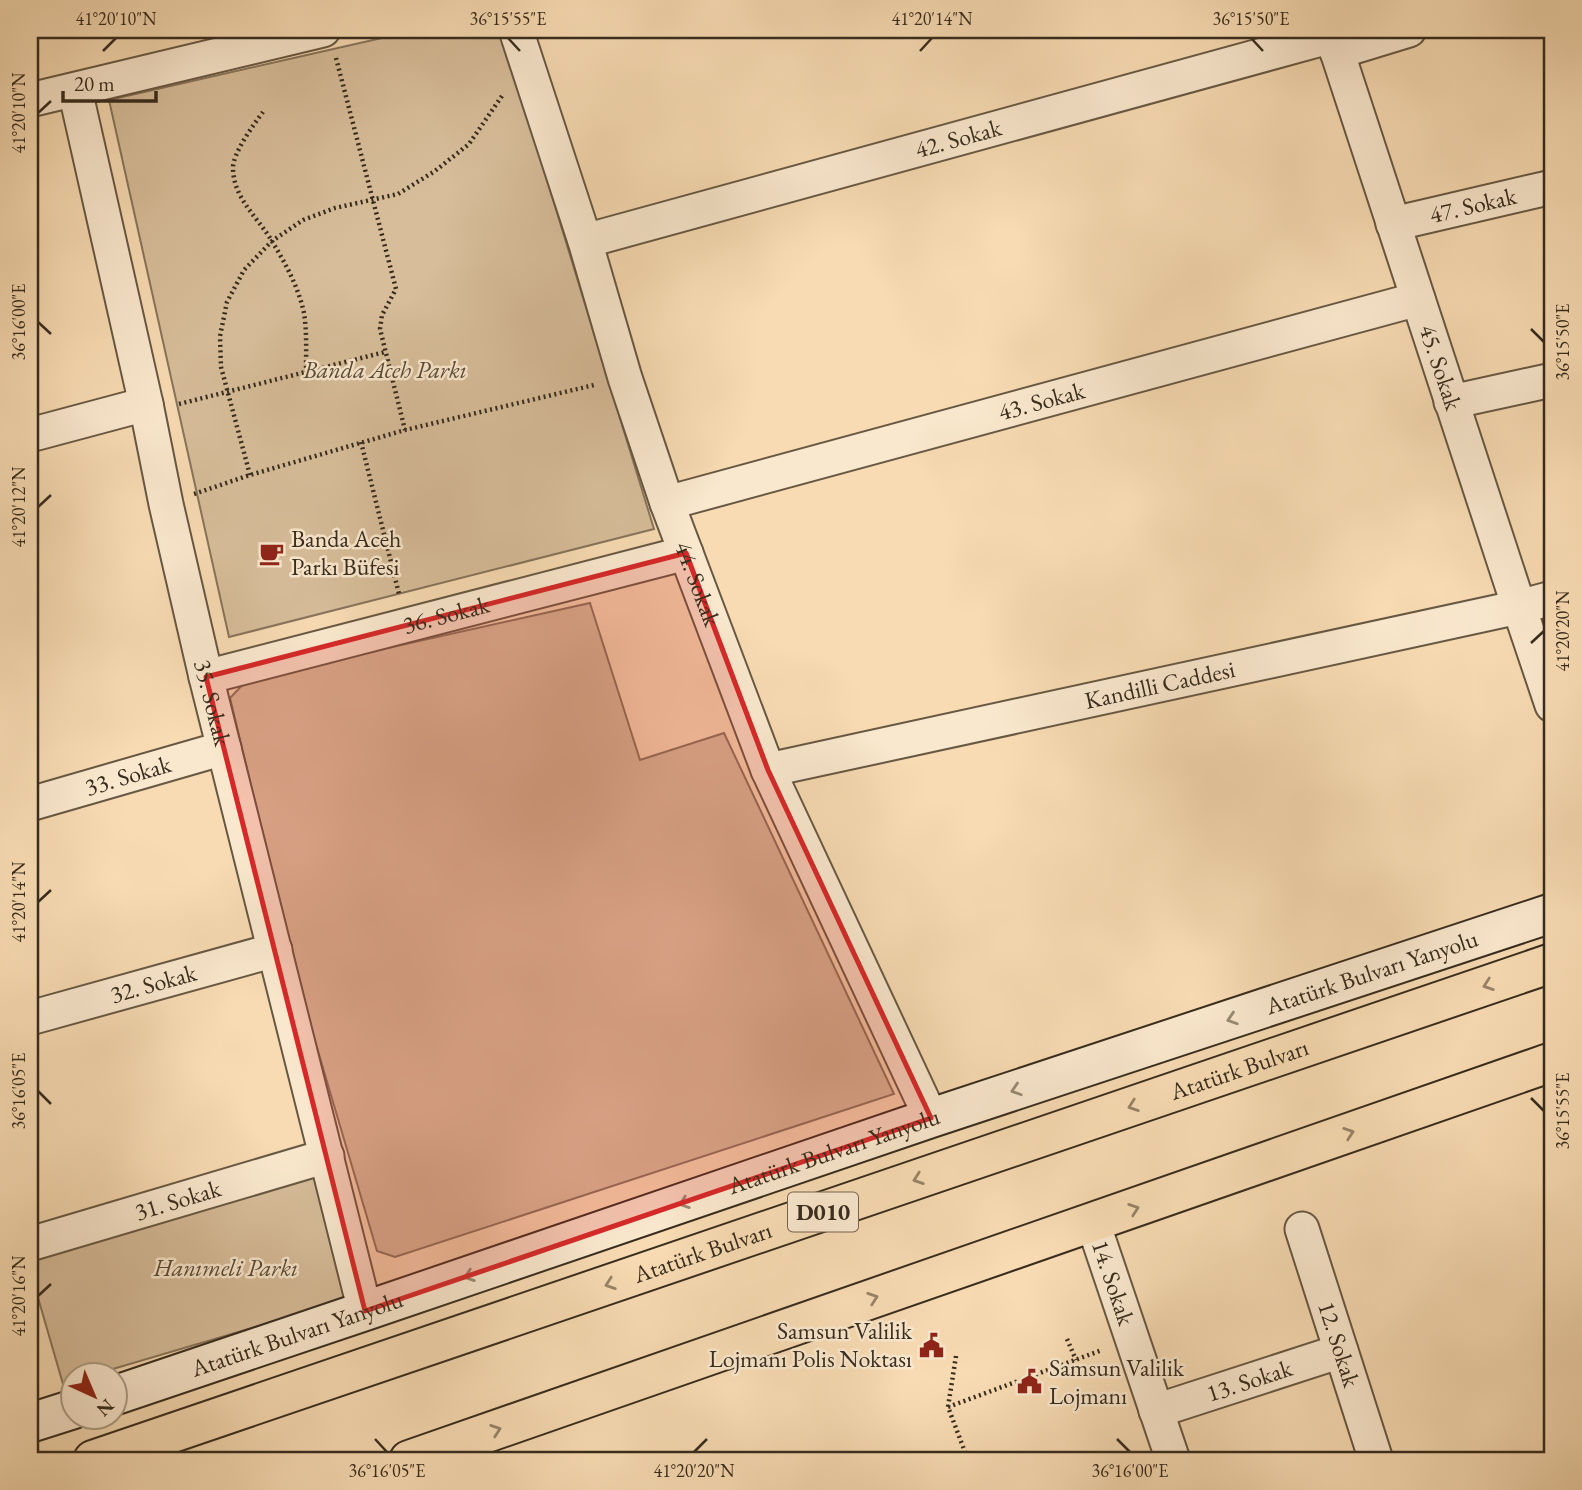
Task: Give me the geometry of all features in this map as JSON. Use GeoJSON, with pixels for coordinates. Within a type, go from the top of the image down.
{"type":"FeatureCollection","features":[{"type":"Feature","properties":{"kind":"highway","name":"Atatürk Bulvarı"},"geometry":{"type":"LineString","coordinates":[[93,1460],[1552,963]]}},
{"type":"Feature","properties":{"kind":"highway"},"geometry":{"type":"LineString","coordinates":[[409,1460],[1552,1062]]}},
{"type":"Feature","properties":{"kind":"main road","name":"Atatürk Bulvarı Yanyolu"},"geometry":{"type":"LineString","coordinates":[[130,1390],[931,1118],[1552,913]]}},
{"type":"Feature","properties":{"kind":"main road"},"geometry":{"type":"LineString","coordinates":[[32,1416],[60,1411]]}},
{"type":"Feature","properties":{"kind":"street","name":"42. Sokak"},"geometry":{"type":"LineString","coordinates":[[584,241],[1333,39],[1409,30]]}},
{"type":"Feature","properties":{"kind":"street","name":"45. Sokak"},"geometry":{"type":"LineString","coordinates":[[1333,39],[1552,705]]}},
{"type":"Feature","properties":{"kind":"street"},"geometry":{"type":"LineString","coordinates":[[30,100],[75,90],[210,43],[329,43]]}},
{"type":"Feature","properties":{"kind":"street","name":"44. Sokak"},"geometry":{"type":"LineString","coordinates":[[520,45],[667,503],[768,771],[931,1118]]}},
{"type":"Feature","properties":{"kind":"street","name":"35. Sokak"},"geometry":{"type":"LineString","coordinates":[[75,90],[206,677],[365,1311]]}},
{"type":"Feature","properties":{"kind":"street","name":"47. Sokak"},"geometry":{"type":"LineString","coordinates":[[1393,224],[1552,187]]}},
{"type":"Feature","properties":{"kind":"street","name":"43. Sokak"},"geometry":{"type":"LineString","coordinates":[[667,503],[1418,299]]}},
{"type":"Feature","properties":{"kind":"street"},"geometry":{"type":"LineString","coordinates":[[1451,402],[1552,380]]}},
{"type":"Feature","properties":{"kind":"street"},"geometry":{"type":"LineString","coordinates":[[30,435],[147,408]]}},
{"type":"Feature","properties":{"kind":"street","name":"36. Sokak"},"geometry":{"type":"LineString","coordinates":[[206,677],[686,553]]}},
{"type":"Feature","properties":{"kind":"street","name":"Kandilli Caddesi"},"geometry":{"type":"LineString","coordinates":[[768,771],[1552,598]]}},
{"type":"Feature","properties":{"kind":"street","name":"33. Sokak"},"geometry":{"type":"LineString","coordinates":[[30,803],[224,748]]}},
{"type":"Feature","properties":{"kind":"street","name":"32. Sokak"},"geometry":{"type":"LineString","coordinates":[[30,1018],[275,950]]}},
{"type":"Feature","properties":{"kind":"street","name":"31. Sokak"},"geometry":{"type":"LineString","coordinates":[[30,1244],[327,1156]]}},
{"type":"Feature","properties":{"kind":"street","name":"14. Sokak"},"geometry":{"type":"LineString","coordinates":[[1093,1223],[1173,1460]]}},
{"type":"Feature","properties":{"kind":"street","name":"12. Sokak"},"geometry":{"type":"LineString","coordinates":[[1302,1229],[1376,1460]]}},
{"type":"Feature","properties":{"kind":"street","name":"13. Sokak"},"geometry":{"type":"LineString","coordinates":[[1156,1411],[1341,1350]]}},
{"type":"Feature","properties":{"kind":"path"},"geometry":{"type":"LineString","coordinates":[[329,43],[396,289],[382,316],[380,329],[405,430]]}},
{"type":"Feature","properties":{"kind":"path"},"geometry":{"type":"LineString","coordinates":[[250,475],[221,367],[220,336],[227,302],[244,270],[285,230],[335,208],[398,194],[435,171],[469,144],[498,104],[520,45]]}},
{"type":"Feature","properties":{"kind":"path"},"geometry":{"type":"LineString","coordinates":[[262,112],[232,166],[237,193],[283,260],[303,311],[306,372]]}},
{"type":"Feature","properties":{"kind":"path"},"geometry":{"type":"LineString","coordinates":[[147,408],[228,392],[386,352]]}},
{"type":"Feature","properties":{"kind":"path"},"geometry":{"type":"LineString","coordinates":[[166,504],[250,475],[361,442],[625,378]]}},
{"type":"Feature","properties":{"kind":"path"},"geometry":{"type":"LineString","coordinates":[[361,442],[407,625]]}},
{"type":"Feature","properties":{"kind":"path"},"geometry":{"type":"LineString","coordinates":[[1067,1339],[1076,1360]]}},
{"type":"Feature","properties":{"kind":"path"},"geometry":{"type":"LineString","coordinates":[[948,1407],[1111,1347]]}},
{"type":"Feature","properties":{"kind":"path"},"geometry":{"type":"LineString","coordinates":[[956,1356],[948,1407],[968,1460]]}},
{"type":"Feature","properties":{"kind":"highlighted area"},"geometry":{"type":"Polygon","coordinates":[[[686,553],[768,770],[931,1118],[365,1311],[206,677],[686,553]]]}},
{"type":"Feature","properties":{"kind":"green space","name":"Banda Aceh Parkı"},"geometry":{"type":"Polygon","coordinates":[[[417,30],[501,30],[654,529],[229,637],[109,100],[417,30]]]}},
{"type":"Feature","properties":{"kind":"green space"},"geometry":{"type":"Polygon","coordinates":[[[590,603],[640,760],[724,733],[894,1094],[395,1257],[377,1251],[302,997],[230,698],[248,679],[590,603]]]}},
{"type":"Feature","properties":{"kind":"green space","name":"Hanımeli Parkı"},"geometry":{"type":"Polygon","coordinates":[[[313,1174],[350,1299],[130,1364],[130,1360],[60,1360],[60,1374],[30,1270],[30,1258],[313,1174]]]}},
{"type":"Feature","properties":{"kind":"place","name":"Banda Aceh Parkı Büfesi"},"geometry":{"type":"Point","coordinates":[271,553]}},
{"type":"Feature","properties":{"kind":"place","name":"Samsun Valilik Lojmanı Polis Noktası"},"geometry":{"type":"Point","coordinates":[932,1345]}},
{"type":"Feature","properties":{"kind":"place","name":"Samsun Valilik Lojmanı"},"geometry":{"type":"Point","coordinates":[1029,1382]}}]}
